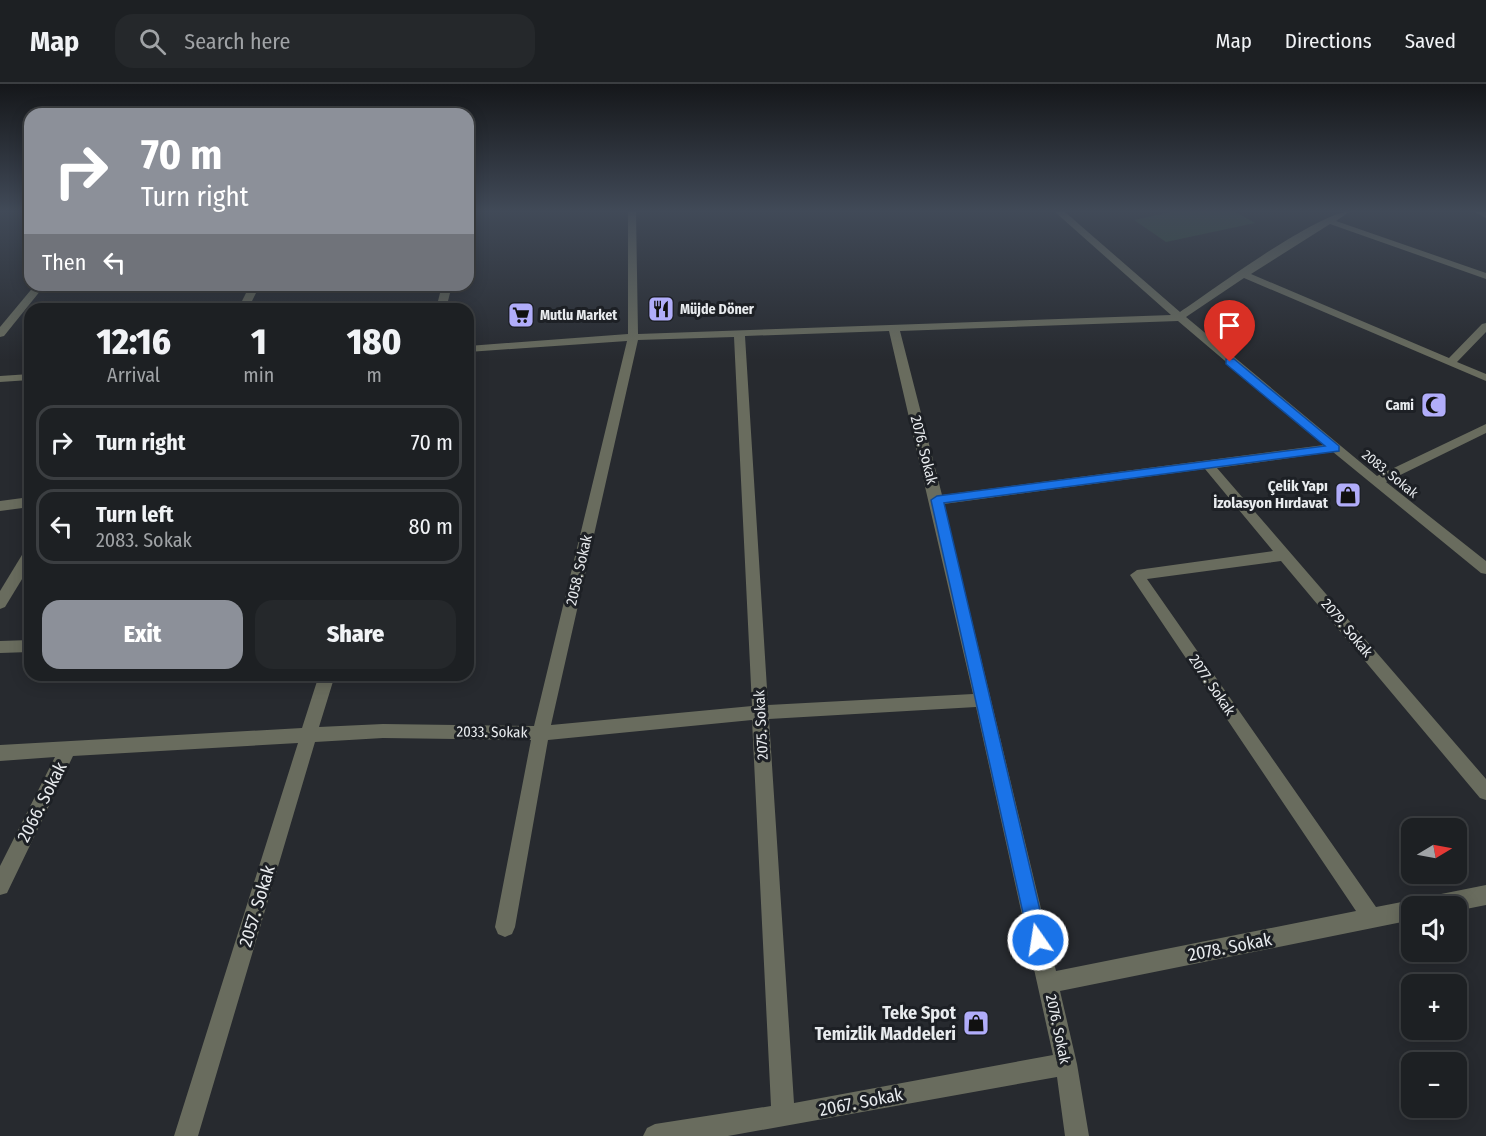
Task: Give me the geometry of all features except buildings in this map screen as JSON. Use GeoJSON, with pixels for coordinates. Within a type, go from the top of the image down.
{"type":"FeatureCollection","features":[{"type":"Feature","properties":{"kind":"street","name":"2058. Sokak"},"geometry":{"type":"LineString","coordinates":[[505,927],[541,733],[633,337],[632,261]]}},
{"type":"Feature","properties":{"kind":"street","name":"2083. Sokak"},"geometry":{"type":"LineString","coordinates":[[1114,261],[1178,318],[1375,482],[1486,569]]}},
{"type":"Feature","properties":{"kind":"street"},"geometry":{"type":"LineString","coordinates":[[474,349],[633,337],[1178,318],[1264,261]]}},
{"type":"Feature","properties":{"kind":"street"},"geometry":{"type":"LineString","coordinates":[[1443,261],[1486,276]]}},
{"type":"Feature","properties":{"kind":"street"},"geometry":{"type":"LineString","coordinates":[[1243,274],[1486,378]]}},
{"type":"Feature","properties":{"kind":"street"},"geometry":{"type":"LineString","coordinates":[[25,303],[35,291]]}},
{"type":"Feature","properties":{"kind":"street"},"geometry":{"type":"LineString","coordinates":[[0,333],[24,304]]}},
{"type":"Feature","properties":{"kind":"street"},"geometry":{"type":"LineString","coordinates":[[1450,363],[1486,326]]}},
{"type":"Feature","properties":{"kind":"street","name":"2076. Sokak"},"geometry":{"type":"LineString","coordinates":[[894,328],[937,500],[1048,983],[1066,1064],[1077,1136]]}},
{"type":"Feature","properties":{"kind":"street","name":"2075. Sokak"},"geometry":{"type":"LineString","coordinates":[[739,333],[783,1116]]}},
{"type":"Feature","properties":{"kind":"street"},"geometry":{"type":"LineString","coordinates":[[0,379],[24,377]]}},
{"type":"Feature","properties":{"kind":"street"},"geometry":{"type":"LineString","coordinates":[[1375,482],[1486,428]]}},
{"type":"Feature","properties":{"kind":"street"},"geometry":{"type":"LineString","coordinates":[[1472,435],[1486,443]]}},
{"type":"Feature","properties":{"kind":"street"},"geometry":{"type":"LineString","coordinates":[[937,500],[1335,448]]}},
{"type":"Feature","properties":{"kind":"street","name":"2079. Sokak"},"geometry":{"type":"LineString","coordinates":[[1208,465],[1486,792]]}},
{"type":"Feature","properties":{"kind":"street"},"geometry":{"type":"LineString","coordinates":[[0,506],[24,503]]}},
{"type":"Feature","properties":{"kind":"street","name":"2077. Sokak"},"geometry":{"type":"LineString","coordinates":[[1285,555],[1137,575],[1372,918]]}},
{"type":"Feature","properties":{"kind":"street"},"geometry":{"type":"LineString","coordinates":[[0,603],[24,564]]}},
{"type":"Feature","properties":{"kind":"street"},"geometry":{"type":"LineString","coordinates":[[0,647],[24,646]]}},
{"type":"Feature","properties":{"kind":"street","name":"2057. Sokak"},"geometry":{"type":"LineString","coordinates":[[186,1136],[325,681]]}},
{"type":"Feature","properties":{"kind":"street","name":"2033. Sokak"},"geometry":{"type":"LineString","coordinates":[[0,753],[383,731],[541,733],[760,712],[983,700]]}},
{"type":"Feature","properties":{"kind":"street","name":"2066. Sokak"},"geometry":{"type":"LineString","coordinates":[[0,886],[69,749]]}},
{"type":"Feature","properties":{"kind":"street"},"geometry":{"type":"LineString","coordinates":[[1467,899],[1486,895]]}},
{"type":"Feature","properties":{"kind":"street","name":"2078. Sokak"},"geometry":{"type":"LineString","coordinates":[[1048,983],[1401,912]]}},
{"type":"Feature","properties":{"kind":"street","name":"2067. Sokak"},"geometry":{"type":"LineString","coordinates":[[655,1136],[783,1116],[1066,1064]]}},
{"type":"Feature","properties":{"kind":"place","name":"Müjde Döner"},"geometry":{"type":"Point","coordinates":[661,309]}},
{"type":"Feature","properties":{"kind":"place","name":"Mutlu Market"},"geometry":{"type":"Point","coordinates":[521,315]}},
{"type":"Feature","properties":{"kind":"place","name":"Cami"},"geometry":{"type":"Point","coordinates":[1434,405]}},
{"type":"Feature","properties":{"kind":"place","name":"Çelik Yapı İzolasyon Hırdavat"},"geometry":{"type":"Point","coordinates":[1348,495]}},
{"type":"Feature","properties":{"kind":"place","name":"Teke Spot Temizlik Maddeleri"},"geometry":{"type":"Point","coordinates":[976,1023]}},
{"type":"Feature","properties":{"kind":"route"},"geometry":{"type":"LineString","coordinates":[[1038,940],[937,500],[1335,448],[1230,362]]}}]}
